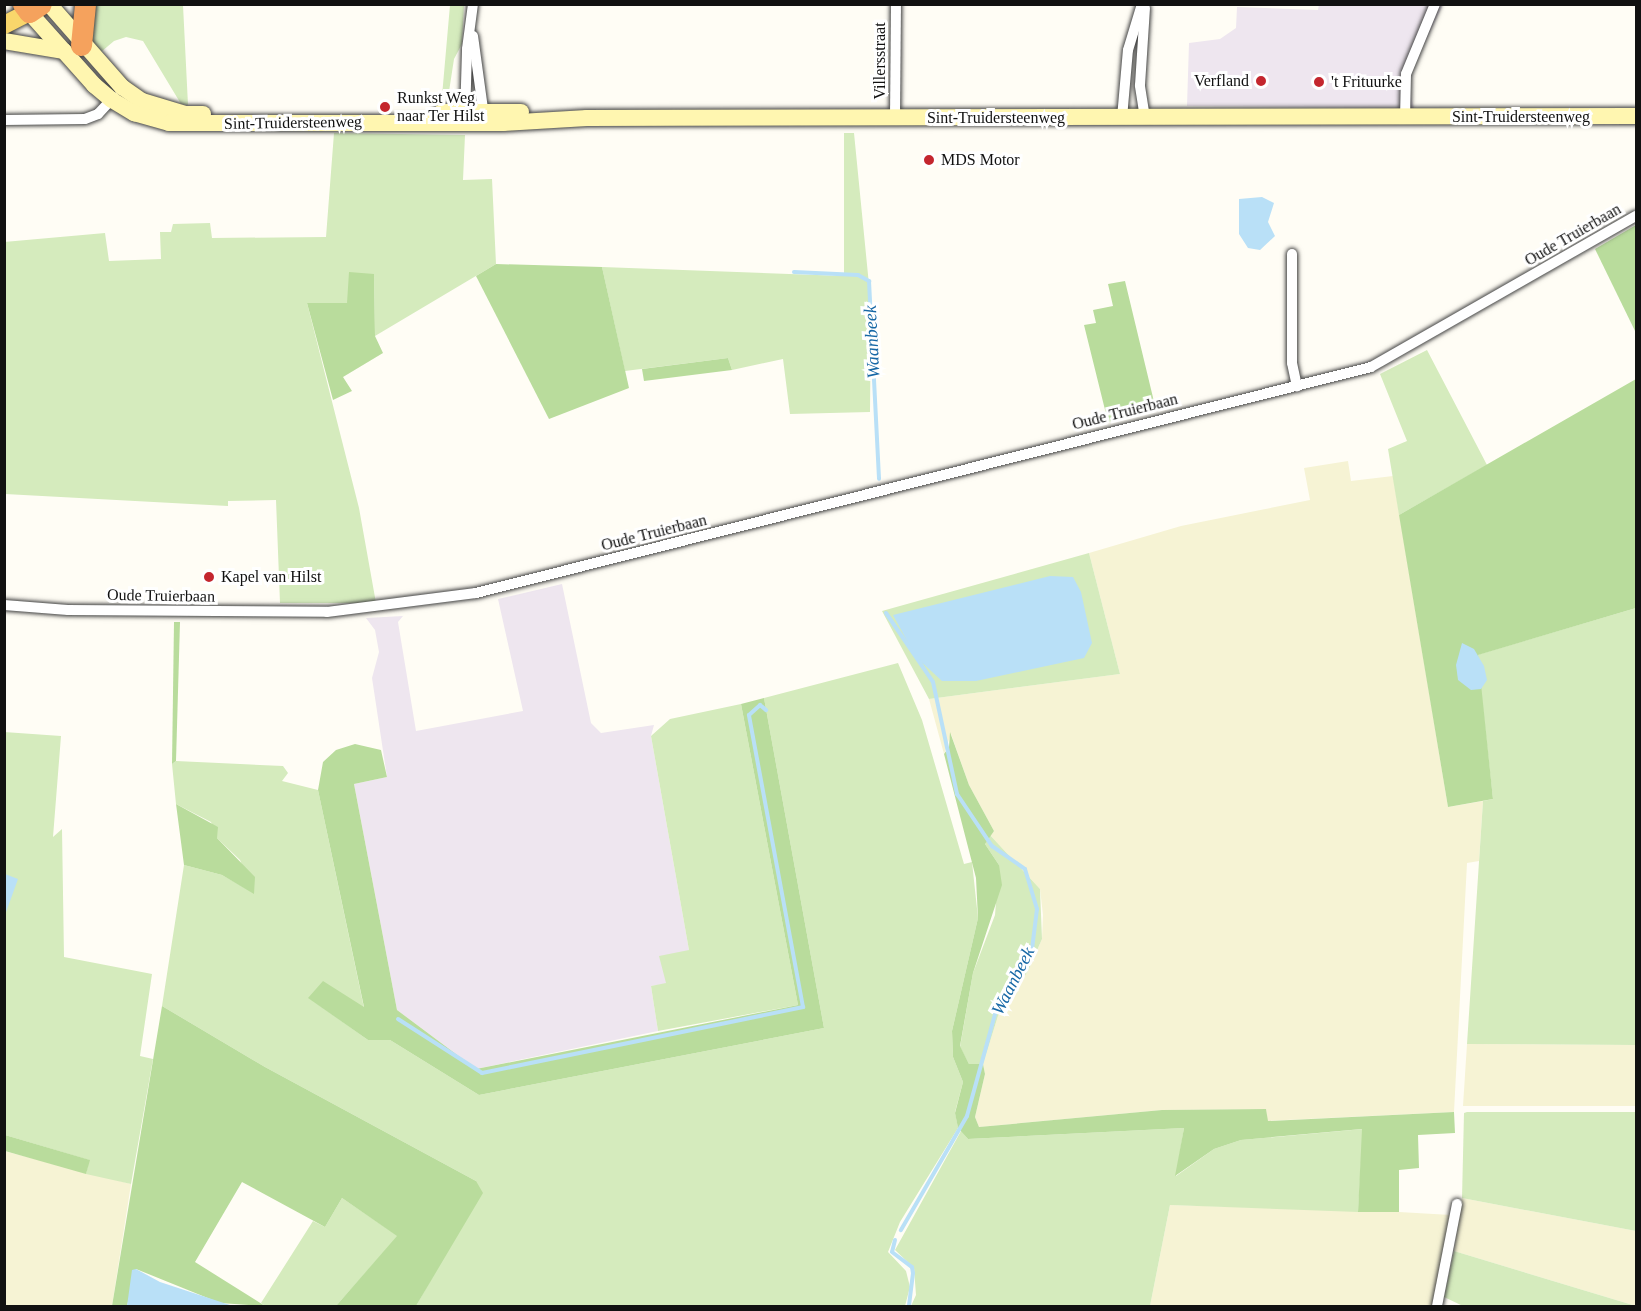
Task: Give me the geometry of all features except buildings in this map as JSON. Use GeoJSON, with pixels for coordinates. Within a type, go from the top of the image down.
{"type":"FeatureCollection","features":[{"type":"Feature","properties":{"kind":"highway"},"geometry":{"type":"LineString","coordinates":[[73,48],[85,4]]}},
{"type":"Feature","properties":{"kind":"main road","name":"Sint-Truidersteenweg"},"geometry":{"type":"LineString","coordinates":[[49,4],[73,48]]}},
{"type":"Feature","properties":{"kind":"main road","name":"Sint-Truidersteenweg"},"geometry":{"type":"LineString","coordinates":[[4,25],[31,7],[134,113],[169,123],[465,117],[1405,118],[1636,116]]}},
{"type":"Feature","properties":{"kind":"main road"},"geometry":{"type":"LineString","coordinates":[[4,40],[73,48]]}},
{"type":"Feature","properties":{"kind":"street"},"geometry":{"type":"LineString","coordinates":[[465,117],[473,4]]}},
{"type":"Feature","properties":{"kind":"street","name":"Villersstraat"},"geometry":{"type":"LineString","coordinates":[[895,118],[896,4]]}},
{"type":"Feature","properties":{"kind":"street"},"geometry":{"type":"LineString","coordinates":[[1122,118],[1128,50],[1144,4]]}},
{"type":"Feature","properties":{"kind":"street"},"geometry":{"type":"LineString","coordinates":[[1144,4],[1140,85],[1145,118]]}},
{"type":"Feature","properties":{"kind":"street"},"geometry":{"type":"LineString","coordinates":[[1405,118],[1406,74],[1435,4]]}},
{"type":"Feature","properties":{"kind":"street"},"geometry":{"type":"LineString","coordinates":[[471,24],[484,117]]}},
{"type":"Feature","properties":{"kind":"street"},"geometry":{"type":"LineString","coordinates":[[4,120],[85,119],[98,114],[117,94]]}},
{"type":"Feature","properties":{"kind":"street","name":"Oude Truierbaan"},"geometry":{"type":"LineString","coordinates":[[4,606],[114,611],[327,612],[476,593],[1298,386],[1379,363],[1636,216]]}},
{"type":"Feature","properties":{"kind":"street"},"geometry":{"type":"LineString","coordinates":[[1292,254],[1292,363],[1298,386]]}},
{"type":"Feature","properties":{"kind":"street"},"geometry":{"type":"LineString","coordinates":[[1437,1306],[1457,1204]]}},
{"type":"Feature","properties":{"kind":"shaded area"},"geometry":{"type":"Polygon","coordinates":[[[1319,4],[1443,5],[1412,69],[1409,88],[1414,108],[1187,106],[1189,43],[1220,39],[1236,28],[1237,7],[1318,10],[1319,4]]]}},
{"type":"Feature","properties":{"kind":"shaded area"},"geometry":{"type":"Polygon","coordinates":[[[1348,461],[1351,481],[1393,476],[1448,807],[1483,801],[1479,861],[1467,863],[1454,1112],[1267,1121],[1266,1109],[1162,1110],[979,1127],[975,1117],[985,1074],[983,1064],[998,1016],[1028,971],[1042,939],[1043,915],[1040,889],[989,834],[994,831],[969,785],[951,734],[944,754],[929,699],[1120,674],[1089,553],[1181,526],[1310,500],[1304,468],[1348,461]]]}},
{"type":"Feature","properties":{"kind":"shaded area"},"geometry":{"type":"Polygon","coordinates":[[[562,584],[591,723],[601,733],[654,725],[651,736],[689,950],[666,984],[651,986],[658,1031],[476,1069],[397,1010],[354,784],[387,777],[372,678],[379,652],[375,630],[366,618],[403,616],[398,622],[416,731],[523,711],[498,599],[562,584]]]}},
{"type":"Feature","properties":{"kind":"shaded area"},"geometry":{"type":"Polygon","coordinates":[[[1467,1044],[1636,1045],[1636,1106],[1463,1106],[1467,1044]]]}},
{"type":"Feature","properties":{"kind":"shaded area"},"geometry":{"type":"Polygon","coordinates":[[[4,1151],[131,1184],[112,1306],[5,1306],[4,1151]]]}},
{"type":"Feature","properties":{"kind":"shaded area"},"geometry":{"type":"Polygon","coordinates":[[[1462,1198],[1636,1231],[1636,1306],[1454,1251],[1462,1198]]]}},
{"type":"Feature","properties":{"kind":"shaded area"},"geometry":{"type":"Polygon","coordinates":[[[1170,1205],[1451,1215],[1432,1306],[1150,1306],[1170,1205]]]}},
{"type":"Feature","properties":{"kind":"green space"},"geometry":{"type":"Polygon","coordinates":[[[93,5],[183,5],[188,105],[181,104],[143,41],[126,37],[114,41],[101,52],[89,36],[93,5]]]}},
{"type":"Feature","properties":{"kind":"green space"},"geometry":{"type":"Polygon","coordinates":[[[450,5],[464,5],[462,44],[454,59],[448,98],[442,96],[450,5]]]}},
{"type":"Feature","properties":{"kind":"green space"},"geometry":{"type":"Polygon","coordinates":[[[334,133],[465,135],[463,180],[492,179],[496,264],[375,336],[374,274],[347,303],[307,303],[359,508],[376,603],[280,603],[276,500],[228,501],[228,506],[5,494],[4,242],[105,233],[109,261],[161,259],[160,232],[171,232],[173,224],[210,223],[212,238],[326,237],[334,133]]]}},
{"type":"Feature","properties":{"kind":"green space"},"geometry":{"type":"Polygon","coordinates":[[[844,133],[854,133],[871,305],[870,412],[790,414],[783,359],[732,370],[728,358],[625,371],[602,267],[844,276],[844,133]]]}},
{"type":"Feature","properties":{"kind":"green space"},"geometry":{"type":"Polygon","coordinates":[[[1636,225],[1636,333],[1595,249],[1636,225]]]}},
{"type":"Feature","properties":{"kind":"green space"},"geometry":{"type":"Polygon","coordinates":[[[496,264],[602,267],[629,388],[549,419],[476,276],[496,264]]]}},
{"type":"Feature","properties":{"kind":"green space"},"geometry":{"type":"Polygon","coordinates":[[[349,272],[374,274],[375,336],[383,353],[343,377],[352,391],[333,400],[307,303],[347,303],[349,272]]]}},
{"type":"Feature","properties":{"kind":"green space"},"geometry":{"type":"Polygon","coordinates":[[[1125,281],[1156,410],[1108,422],[1084,325],[1096,323],[1093,310],[1113,306],[1108,284],[1125,281]]]}},
{"type":"Feature","properties":{"kind":"green space"},"geometry":{"type":"Polygon","coordinates":[[[1427,350],[1487,465],[1399,515],[1388,449],[1407,441],[1380,374],[1427,350]]]}},
{"type":"Feature","properties":{"kind":"green space"},"geometry":{"type":"Polygon","coordinates":[[[728,358],[732,370],[644,381],[642,369],[728,358]]]}},
{"type":"Feature","properties":{"kind":"green space"},"geometry":{"type":"Polygon","coordinates":[[[1636,379],[1636,608],[1478,655],[1493,799],[1448,807],[1399,515],[1636,379]]]}},
{"type":"Feature","properties":{"kind":"green space"},"geometry":{"type":"Polygon","coordinates":[[[1089,553],[1120,674],[929,699],[882,611],[1089,553]]]}},
{"type":"Feature","properties":{"kind":"green space"},"geometry":{"type":"Polygon","coordinates":[[[1636,608],[1636,1045],[1467,1044],[1483,801],[1493,799],[1477,655],[1636,608]]]}},
{"type":"Feature","properties":{"kind":"green space"},"geometry":{"type":"Polygon","coordinates":[[[174,622],[180,622],[176,761],[172,764],[174,622]]]}},
{"type":"Feature","properties":{"kind":"green space"},"geometry":{"type":"Polygon","coordinates":[[[898,663],[922,720],[964,864],[972,862],[978,918],[952,1031],[953,1057],[963,1082],[955,1112],[958,1128],[900,1222],[888,1252],[906,1271],[910,1287],[905,1306],[416,1306],[441,1262],[476,1181],[265,1067],[162,1006],[184,865],[222,875],[254,893],[240,860],[217,838],[211,822],[176,804],[172,764],[176,761],[283,766],[288,773],[282,781],[318,790],[364,1008],[309,998],[368,1040],[390,1040],[479,1095],[824,1028],[764,698],[898,663]]]}},
{"type":"Feature","properties":{"kind":"green space"},"geometry":{"type":"Polygon","coordinates":[[[764,698],[824,1028],[479,1095],[390,1040],[368,1040],[308,998],[323,981],[364,1007],[318,790],[323,762],[336,750],[355,744],[381,750],[387,777],[354,784],[397,1010],[476,1069],[798,1005],[741,704],[764,698]]]}},
{"type":"Feature","properties":{"kind":"green space"},"geometry":{"type":"Polygon","coordinates":[[[741,704],[798,1005],[658,1031],[651,986],[666,983],[659,956],[689,950],[651,736],[670,719],[741,704]]]}},
{"type":"Feature","properties":{"kind":"green space"},"geometry":{"type":"Polygon","coordinates":[[[4,732],[61,736],[53,837],[62,829],[64,957],[152,974],[140,1056],[153,1059],[131,1184],[86,1174],[89,1160],[5,1135],[4,732]]]}},
{"type":"Feature","properties":{"kind":"green space"},"geometry":{"type":"Polygon","coordinates":[[[950,732],[969,785],[994,831],[985,844],[999,865],[1002,885],[973,973],[960,1046],[969,1064],[983,1064],[985,1074],[975,1117],[979,1127],[1162,1110],[1266,1109],[1268,1121],[1454,1112],[1455,1133],[1418,1135],[1419,1168],[1399,1170],[1399,1212],[1358,1212],[1362,1129],[1241,1140],[1214,1149],[1175,1176],[1184,1128],[968,1139],[958,1128],[955,1113],[963,1082],[953,1057],[952,1031],[978,918],[976,878],[944,754],[949,747],[950,732]]]}},
{"type":"Feature","properties":{"kind":"green space"},"geometry":{"type":"Polygon","coordinates":[[[176,804],[218,827],[217,838],[255,877],[254,894],[222,875],[184,865],[176,804]]]}},
{"type":"Feature","properties":{"kind":"green space"},"geometry":{"type":"Polygon","coordinates":[[[989,834],[1040,889],[1042,939],[1028,971],[998,1016],[983,1064],[969,1064],[960,1047],[973,973],[995,915],[999,865],[985,844],[989,834]]]}},
{"type":"Feature","properties":{"kind":"green space"},"geometry":{"type":"Polygon","coordinates":[[[162,1006],[265,1067],[476,1181],[483,1193],[416,1306],[336,1306],[397,1236],[342,1198],[325,1227],[242,1182],[195,1262],[265,1306],[220,1303],[136,1269],[127,1306],[112,1306],[162,1006]]]}},
{"type":"Feature","properties":{"kind":"green space"},"geometry":{"type":"Polygon","coordinates":[[[1636,1112],[1636,1231],[1462,1198],[1464,1113],[1636,1112]]]}},
{"type":"Feature","properties":{"kind":"green space"},"geometry":{"type":"Polygon","coordinates":[[[1184,1128],[1176,1176],[1214,1149],[1241,1140],[1363,1129],[1358,1212],[1170,1205],[1150,1306],[911,1306],[916,1295],[914,1268],[895,1250],[961,1131],[968,1139],[1184,1128]]]}},
{"type":"Feature","properties":{"kind":"green space"},"geometry":{"type":"Polygon","coordinates":[[[5,1135],[90,1160],[86,1174],[5,1151],[5,1135]]]}},
{"type":"Feature","properties":{"kind":"green space"},"geometry":{"type":"Polygon","coordinates":[[[342,1198],[398,1236],[336,1306],[265,1306],[261,1303],[313,1221],[325,1227],[342,1198]]]}},
{"type":"Feature","properties":{"kind":"green space"},"geometry":{"type":"Polygon","coordinates":[[[1454,1251],[1636,1306],[1463,1306],[1444,1297],[1454,1251]]]}},
{"type":"Feature","properties":{"kind":"water"},"geometry":{"type":"Polygon","coordinates":[[[1262,197],[1274,203],[1268,222],[1275,236],[1260,250],[1248,248],[1239,234],[1239,199],[1262,197]]]}},
{"type":"Feature","properties":{"kind":"water"},"geometry":{"type":"Polygon","coordinates":[[[1050,576],[1073,577],[1081,592],[1092,643],[1084,658],[976,681],[942,681],[916,657],[893,615],[1050,576]]]}},
{"type":"Feature","properties":{"kind":"water"},"geometry":{"type":"Polygon","coordinates":[[[1462,643],[1474,649],[1484,666],[1487,680],[1481,689],[1471,690],[1458,680],[1456,665],[1462,643]]]}},
{"type":"Feature","properties":{"kind":"water"},"geometry":{"type":"Polygon","coordinates":[[[4,874],[18,879],[5,915],[4,874]]]}},
{"type":"Feature","properties":{"kind":"water"},"geometry":{"type":"Polygon","coordinates":[[[136,1269],[160,1282],[233,1306],[127,1306],[132,1270],[136,1269]]]}},
{"type":"Feature","properties":{"kind":"waterway","name":"Waanbeek"},"geometry":{"type":"LineString","coordinates":[[794,272],[858,275],[869,281],[879,479]]}},
{"type":"Feature","properties":{"kind":"waterway","name":"Waanbeek"},"geometry":{"type":"LineString","coordinates":[[886,613],[933,682],[957,794],[992,846],[1025,869],[1037,909],[1032,949],[997,1007],[967,1116],[901,1230]]}},
{"type":"Feature","properties":{"kind":"waterway"},"geometry":{"type":"LineString","coordinates":[[398,1019],[482,1073],[803,1007],[749,715],[760,705],[766,710]]}},
{"type":"Feature","properties":{"kind":"waterway","name":"Waanbeek"},"geometry":{"type":"LineString","coordinates":[[895,1240],[892,1252],[912,1267],[909,1306]]}},
{"type":"Feature","properties":{"kind":"place","name":"Verfland"},"geometry":{"type":"Point","coordinates":[1261,81]}},
{"type":"Feature","properties":{"kind":"place","name":"'t Frituurke"},"geometry":{"type":"Point","coordinates":[1319,82]}},
{"type":"Feature","properties":{"kind":"place","name":"Runkst Weg naar Ter Hilst"},"geometry":{"type":"Point","coordinates":[385,107]}},
{"type":"Feature","properties":{"kind":"place","name":"MDS Motor"},"geometry":{"type":"Point","coordinates":[929,160]}},
{"type":"Feature","properties":{"kind":"place","name":"Kapel van Hilst"},"geometry":{"type":"Point","coordinates":[209,577]}}]}
